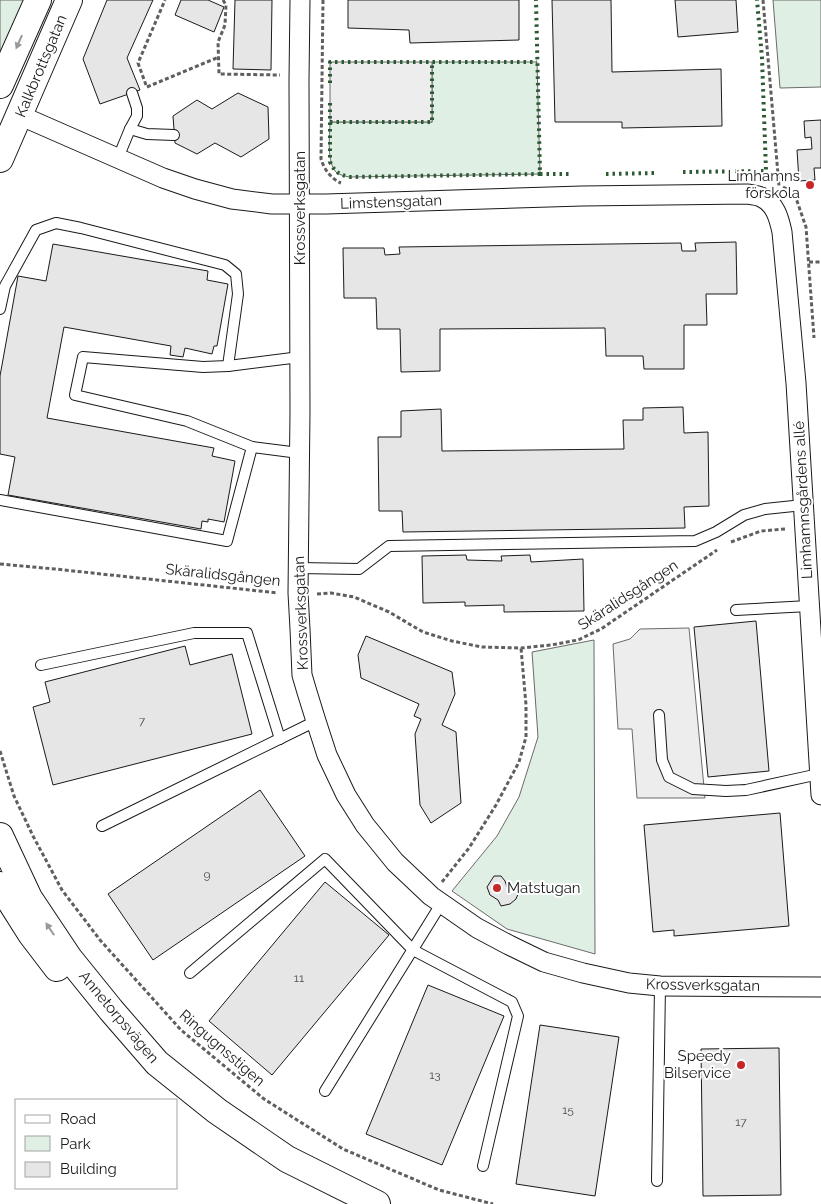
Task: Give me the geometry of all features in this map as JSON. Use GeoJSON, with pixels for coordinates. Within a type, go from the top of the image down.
{"type":"FeatureCollection","features":[{"type":"Feature","properties":{"kind":"main road","name":"Kalkbrottsgatan"},"geometry":{"type":"LineString","coordinates":[[0,84],[38,0]]}},
{"type":"Feature","properties":{"kind":"main road","name":"Kalkbrottsgatan"},"geometry":{"type":"LineString","coordinates":[[0,159],[69,0]]}},
{"type":"Feature","properties":{"kind":"main road","name":"Annetorpsvägen"},"geometry":{"type":"LineString","coordinates":[[0,836],[29,898],[69,958],[110,1010],[157,1063],[217,1111],[287,1159],[375,1202]]}},
{"type":"Feature","properties":{"kind":"main road"},"geometry":{"type":"LineString","coordinates":[[0,885],[31,934],[83,1000],[157,1063]]}},
{"type":"Feature","properties":{"kind":"street","name":"Krossverksgatan"},"geometry":{"type":"LineString","coordinates":[[300,0],[298,593],[302,675],[327,755],[346,795],[365,825],[395,862],[436,900],[477,928],[544,962],[629,983],[660,986],[821,987]]}},
{"type":"Feature","properties":{"kind":"street","name":"Limstensgatan"},"geometry":{"type":"LineString","coordinates":[[19,115],[163,178],[232,199],[272,204],[748,194],[762,197],[774,208]]}},
{"type":"Feature","properties":{"kind":"street","name":"Limhamnsgårdens allé"},"geometry":{"type":"LineString","coordinates":[[774,208],[780,220],[782,232],[796,383],[821,795]]}},
{"type":"Feature","properties":{"kind":"lane"},"geometry":{"type":"LineString","coordinates":[[118,158],[136,116],[137,108],[132,93]]}},
{"type":"Feature","properties":{"kind":"lane"},"geometry":{"type":"LineString","coordinates":[[130,129],[148,134],[174,135]]}},
{"type":"Feature","properties":{"kind":"lane"},"geometry":{"type":"LineString","coordinates":[[0,309],[5,286],[36,230],[56,223],[81,228],[225,265],[236,274],[238,294],[228,366]]}},
{"type":"Feature","properties":{"kind":"lane"},"geometry":{"type":"LineString","coordinates":[[299,453],[252,447],[187,421],[75,395],[83,356],[203,367],[228,366],[300,357]]}},
{"type":"Feature","properties":{"kind":"lane"},"geometry":{"type":"LineString","coordinates":[[0,500],[227,541],[252,447]]}},
{"type":"Feature","properties":{"kind":"lane"},"geometry":{"type":"LineString","coordinates":[[298,568],[359,569],[389,546],[695,541],[716,532],[744,515],[765,509],[803,505]]}},
{"type":"Feature","properties":{"kind":"lane"},"geometry":{"type":"LineString","coordinates":[[736,610],[809,606]]}},
{"type":"Feature","properties":{"kind":"lane"},"geometry":{"type":"LineString","coordinates":[[41,665],[194,633],[246,633],[280,739]]}},
{"type":"Feature","properties":{"kind":"lane"},"geometry":{"type":"LineString","coordinates":[[659,715],[662,760],[669,776],[693,789],[746,790],[819,774]]}},
{"type":"Feature","properties":{"kind":"lane"},"geometry":{"type":"LineString","coordinates":[[102,826],[316,722]]}},
{"type":"Feature","properties":{"kind":"lane"},"geometry":{"type":"LineString","coordinates":[[190,973],[325,859],[413,950],[512,1002],[518,1016],[483,1166]]}},
{"type":"Feature","properties":{"kind":"lane"},"geometry":{"type":"LineString","coordinates":[[325,1091],[413,950],[436,900]]}},
{"type":"Feature","properties":{"kind":"lane"},"geometry":{"type":"LineString","coordinates":[[657,1181],[660,986]]}},
{"type":"Feature","properties":{"kind":"path"},"geometry":{"type":"LineString","coordinates":[[150,95],[138,63],[165,0]]}},
{"type":"Feature","properties":{"kind":"path"},"geometry":{"type":"LineString","coordinates":[[223,0],[226,5],[225,25],[218,42],[219,74],[284,76]]}},
{"type":"Feature","properties":{"kind":"path"},"geometry":{"type":"LineString","coordinates":[[323,0],[321,159],[323,166],[329,174],[336,181],[345,184]]}},
{"type":"Feature","properties":{"kind":"path"},"geometry":{"type":"LineString","coordinates":[[764,0],[779,184],[774,182]]}},
{"type":"Feature","properties":{"kind":"path"},"geometry":{"type":"LineString","coordinates":[[147,87],[219,57]]}},
{"type":"Feature","properties":{"kind":"path"},"geometry":{"type":"LineString","coordinates":[[808,262],[821,262]]}},
{"type":"Feature","properties":{"kind":"path","name":"Skäralidsgången"},"geometry":{"type":"LineString","coordinates":[[0,564],[262,591],[354,597],[389,612],[423,632],[452,641],[482,647],[521,648],[551,646],[578,640],[614,620],[724,545],[762,531],[804,528]]}},
{"type":"Feature","properties":{"kind":"path"},"geometry":{"type":"LineString","coordinates":[[436,900],[496,805],[519,762],[526,737],[526,705],[521,648]]}},
{"type":"Feature","properties":{"kind":"path","name":"Ringugnsstigen"},"geometry":{"type":"LineString","coordinates":[[0,751],[14,796],[62,890],[100,940],[180,1030],[264,1099],[343,1149],[439,1190],[493,1204]]}},
{"type":"Feature","properties":{"kind":"green space"},"geometry":{"type":"Polygon","coordinates":[[[0,0],[27,0],[0,59],[0,0]]]}},
{"type":"Feature","properties":{"kind":"green space"},"geometry":{"type":"Polygon","coordinates":[[[773,0],[821,0],[821,87],[780,88],[773,0]]]}},
{"type":"Feature","properties":{"kind":"green space"},"geometry":{"type":"Polygon","coordinates":[[[432,62],[537,62],[540,174],[349,177],[337,173],[331,163],[330,156],[330,122],[432,122],[432,62]]]}},
{"type":"Feature","properties":{"kind":"green space"},"geometry":{"type":"Polygon","coordinates":[[[594,640],[595,954],[507,929],[452,891],[497,836],[519,797],[538,737],[532,652],[594,640]]]}},
{"type":"Feature","properties":{"kind":"shaded area"},"geometry":{"type":"Polygon","coordinates":[[[330,62],[432,62],[432,122],[330,122],[330,62]]]}},
{"type":"Feature","properties":{"kind":"shaded area"},"geometry":{"type":"Polygon","coordinates":[[[689,628],[705,798],[637,798],[632,729],[618,729],[613,644],[630,639],[640,629],[689,628]]]}},
{"type":"Feature","properties":{"kind":"building"},"geometry":{"type":"Polygon","coordinates":[[[107,0],[153,0],[127,58],[140,90],[100,104],[83,59],[107,0]]]}},
{"type":"Feature","properties":{"kind":"building"},"geometry":{"type":"Polygon","coordinates":[[[181,0],[208,0],[224,7],[214,32],[175,15],[181,0]]]}},
{"type":"Feature","properties":{"kind":"building"},"geometry":{"type":"Polygon","coordinates":[[[235,0],[272,0],[271,70],[233,69],[235,0]]]}},
{"type":"Feature","properties":{"kind":"building"},"geometry":{"type":"Polygon","coordinates":[[[348,0],[519,0],[519,40],[410,43],[409,30],[348,28],[348,0]]]}},
{"type":"Feature","properties":{"kind":"building"},"geometry":{"type":"Polygon","coordinates":[[[552,0],[611,0],[612,72],[721,69],[722,126],[622,128],[622,122],[555,122],[552,0]]]}},
{"type":"Feature","properties":{"kind":"building"},"geometry":{"type":"Polygon","coordinates":[[[675,0],[736,0],[738,32],[678,37],[675,0]]]}},
{"type":"Feature","properties":{"kind":"building"},"geometry":{"type":"Polygon","coordinates":[[[238,93],[268,107],[269,139],[241,157],[215,143],[197,154],[175,143],[173,116],[197,100],[212,109],[238,93]]]}},
{"type":"Feature","properties":{"kind":"building"},"geometry":{"type":"Polygon","coordinates":[[[821,120],[821,168],[814,168],[815,180],[799,181],[797,150],[812,149],[811,137],[805,138],[804,121],[821,120]]]}},
{"type":"Feature","properties":{"kind":"building"},"geometry":{"type":"Polygon","coordinates":[[[736,242],[737,294],[706,294],[707,325],[684,325],[684,369],[644,369],[643,356],[606,356],[605,328],[440,329],[440,371],[401,372],[400,329],[377,329],[376,298],[344,298],[343,248],[384,248],[385,255],[400,254],[399,247],[681,243],[682,251],[696,251],[695,243],[736,242]]]}},
{"type":"Feature","properties":{"kind":"building"},"geometry":{"type":"Polygon","coordinates":[[[53,244],[208,271],[207,280],[228,284],[217,346],[214,346],[212,354],[185,348],[183,357],[170,355],[171,346],[64,327],[47,418],[214,448],[212,456],[235,461],[224,522],[208,519],[208,522],[202,521],[201,529],[8,495],[15,457],[0,454],[0,376],[18,276],[46,281],[53,244]]]}},
{"type":"Feature","properties":{"kind":"building"},"geometry":{"type":"Polygon","coordinates":[[[683,407],[684,433],[708,432],[709,506],[684,507],[685,528],[403,532],[402,511],[379,511],[378,437],[401,437],[401,411],[441,409],[442,451],[624,449],[623,420],[643,420],[643,408],[683,407]]]}},
{"type":"Feature","properties":{"kind":"building"},"geometry":{"type":"Polygon","coordinates":[[[466,555],[467,560],[502,561],[501,556],[530,555],[531,562],[583,559],[584,611],[504,612],[504,605],[465,606],[465,602],[423,603],[422,556],[466,555]]]}},
{"type":"Feature","properties":{"kind":"building"},"geometry":{"type":"Polygon","coordinates":[[[756,621],[769,771],[708,777],[694,627],[756,621]]]}},
{"type":"Feature","properties":{"kind":"building"},"geometry":{"type":"Polygon","coordinates":[[[366,636],[452,672],[455,694],[442,725],[456,732],[461,803],[431,823],[420,805],[415,734],[421,719],[414,716],[419,704],[361,678],[358,655],[366,636]]]}},
{"type":"Feature","properties":{"kind":"building"},"geometry":{"type":"Polygon","coordinates":[[[185,646],[190,665],[232,654],[252,734],[53,785],[33,707],[50,702],[45,682],[185,646]]]}},
{"type":"Feature","properties":{"kind":"building"},"geometry":{"type":"Polygon","coordinates":[[[260,790],[305,856],[153,960],[108,894],[260,790]]]}},
{"type":"Feature","properties":{"kind":"building"},"geometry":{"type":"Polygon","coordinates":[[[780,813],[789,926],[674,936],[674,930],[653,932],[644,825],[780,813]]]}},
{"type":"Feature","properties":{"kind":"building"},"geometry":{"type":"Polygon","coordinates":[[[494,876],[501,876],[507,887],[518,888],[516,899],[510,904],[501,906],[498,900],[490,895],[487,887],[494,876]]]}},
{"type":"Feature","properties":{"kind":"building"},"geometry":{"type":"Polygon","coordinates":[[[325,882],[389,935],[272,1075],[209,1021],[325,882]]]}},
{"type":"Feature","properties":{"kind":"building"},"geometry":{"type":"Polygon","coordinates":[[[428,985],[504,1016],[442,1165],[366,1134],[428,985]]]}},
{"type":"Feature","properties":{"kind":"building"},"geometry":{"type":"Polygon","coordinates":[[[540,1025],[619,1037],[595,1196],[516,1184],[540,1025]]]}},
{"type":"Feature","properties":{"kind":"building"},"geometry":{"type":"Polygon","coordinates":[[[779,1048],[781,1195],[703,1196],[701,1049],[779,1048]]]}},
{"type":"Feature","properties":{"kind":"hedge"},"geometry":{"type":"LineString","coordinates":[[330,103],[330,162],[337,172],[345,176],[540,174],[536,0]]}},
{"type":"Feature","properties":{"kind":"hedge"},"geometry":{"type":"LineString","coordinates":[[683,172],[766,171],[762,58],[757,0]]}},
{"type":"Feature","properties":{"kind":"hedge"},"geometry":{"type":"LineString","coordinates":[[330,83],[330,62],[537,62]]}},
{"type":"Feature","properties":{"kind":"hedge"},"geometry":{"type":"LineString","coordinates":[[330,122],[432,122],[432,62]]}},
{"type":"Feature","properties":{"kind":"hedge"},"geometry":{"type":"LineString","coordinates":[[606,174],[656,173]]}},
{"type":"Feature","properties":{"kind":"hedge"},"geometry":{"type":"LineString","coordinates":[[540,174],[569,174]]}},
{"type":"Feature","properties":{"kind":"place","name":"Limhamns förskola"},"geometry":{"type":"Point","coordinates":[810,185]}},
{"type":"Feature","properties":{"kind":"place","name":"Matstugan"},"geometry":{"type":"Point","coordinates":[497,888]}},
{"type":"Feature","properties":{"kind":"place","name":"Speedy Bilservice"},"geometry":{"type":"Point","coordinates":[741,1065]}}]}
